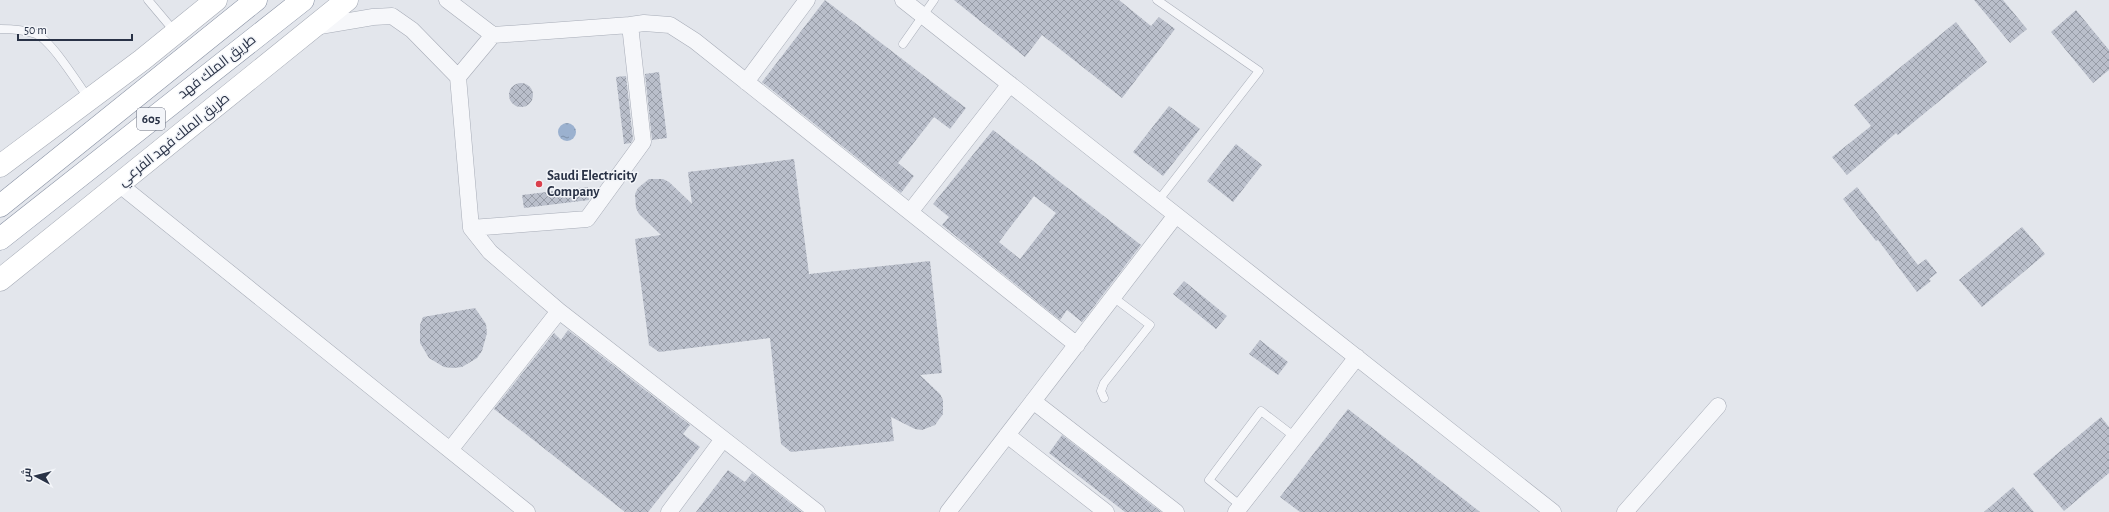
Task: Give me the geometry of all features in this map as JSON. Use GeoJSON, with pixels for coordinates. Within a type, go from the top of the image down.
{"type":"FeatureCollection","features":[{"type":"Feature","properties":{"kind":"main road"},"geometry":{"type":"LineString","coordinates":[[0,166],[89,100],[216,0]]}},
{"type":"Feature","properties":{"kind":"main road","name":"طريق الملك فهد"},"geometry":{"type":"LineString","coordinates":[[0,206],[256,0]]}},
{"type":"Feature","properties":{"kind":"main road","name":"طريق الملك فهد"},"geometry":{"type":"LineString","coordinates":[[0,238],[303,0]]}},
{"type":"Feature","properties":{"kind":"main road","name":"طريق الملك فهد الفرعي"},"geometry":{"type":"LineString","coordinates":[[0,280],[120,185],[347,0]]}},
{"type":"Feature","properties":{"kind":"street"},"geometry":{"type":"LineString","coordinates":[[447,0],[493,36],[644,23],[670,25],[695,41],[1077,345]]}},
{"type":"Feature","properties":{"kind":"street"},"geometry":{"type":"LineString","coordinates":[[746,82],[807,0]]}},
{"type":"Feature","properties":{"kind":"street"},"geometry":{"type":"LineString","coordinates":[[903,0],[1553,512]]}},
{"type":"Feature","properties":{"kind":"street"},"geometry":{"type":"LineString","coordinates":[[311,28],[374,17],[392,16],[412,30],[458,77],[472,228],[490,252],[559,311],[817,512]]}},
{"type":"Feature","properties":{"kind":"street"},"geometry":{"type":"LineString","coordinates":[[472,228],[587,219],[643,142],[630,25]]}},
{"type":"Feature","properties":{"kind":"street"},"geometry":{"type":"LineString","coordinates":[[458,77],[493,36]]}},
{"type":"Feature","properties":{"kind":"street"},"geometry":{"type":"LineString","coordinates":[[910,212],[1010,84]]}},
{"type":"Feature","properties":{"kind":"street"},"geometry":{"type":"LineString","coordinates":[[120,185],[527,512]]}},
{"type":"Feature","properties":{"kind":"street"},"geometry":{"type":"LineString","coordinates":[[948,512],[1176,215]]}},
{"type":"Feature","properties":{"kind":"street"},"geometry":{"type":"LineString","coordinates":[[450,450],[559,311]]}},
{"type":"Feature","properties":{"kind":"street"},"geometry":{"type":"LineString","coordinates":[[1238,509],[1357,357]]}},
{"type":"Feature","properties":{"kind":"street"},"geometry":{"type":"LineString","coordinates":[[1034,401],[1176,512]]}},
{"type":"Feature","properties":{"kind":"street"},"geometry":{"type":"LineString","coordinates":[[1625,512],[1718,406]]}},
{"type":"Feature","properties":{"kind":"street"},"geometry":{"type":"LineString","coordinates":[[1007,435],[1106,512]]}},
{"type":"Feature","properties":{"kind":"street"},"geometry":{"type":"LineString","coordinates":[[669,512],[723,439]]}},
{"type":"Feature","properties":{"kind":"lane"},"geometry":{"type":"LineString","coordinates":[[148,0],[176,33]]}},
{"type":"Feature","properties":{"kind":"lane"},"geometry":{"type":"LineString","coordinates":[[903,44],[934,0]]}},
{"type":"Feature","properties":{"kind":"lane"},"geometry":{"type":"LineString","coordinates":[[1157,0],[1259,71],[1158,201]]}},
{"type":"Feature","properties":{"kind":"lane"},"geometry":{"type":"LineString","coordinates":[[0,29],[20,29],[38,35],[54,50],[89,100]]}},
{"type":"Feature","properties":{"kind":"lane"},"geometry":{"type":"LineString","coordinates":[[1104,398],[1101,391],[1104,383],[1150,325],[1113,297]]}},
{"type":"Feature","properties":{"kind":"lane"},"geometry":{"type":"LineString","coordinates":[[1238,509],[1209,480],[1261,411],[1295,437]]}},
{"type":"Feature","properties":{"kind":"water"},"geometry":{"type":"Polygon","coordinates":[[[563,123],[571,123],[576,128],[574,139],[571,141],[563,141],[558,136],[558,128],[563,123]]]}},
{"type":"Feature","properties":{"kind":"building"},"geometry":{"type":"Polygon","coordinates":[[[825,0],[966,108],[950,129],[934,117],[898,163],[914,176],[901,193],[762,82],[825,0]]]}},
{"type":"Feature","properties":{"kind":"building"},"geometry":{"type":"Polygon","coordinates":[[[954,0],[1119,0],[1151,26],[1159,17],[1175,29],[1122,98],[1042,35],[1025,57],[954,0]]]}},
{"type":"Feature","properties":{"kind":"building"},"geometry":{"type":"Polygon","coordinates":[[[1974,0],[2003,0],[2027,29],[2010,43],[1974,0]]]}},
{"type":"Feature","properties":{"kind":"building"},"geometry":{"type":"Polygon","coordinates":[[[2076,10],[2109,50],[2109,70],[2093,83],[2051,32],[2076,10]]]}},
{"type":"Feature","properties":{"kind":"building"},"geometry":{"type":"Polygon","coordinates":[[[1956,22],[1987,62],[1898,135],[1896,133],[1847,175],[1832,157],[1871,126],[1854,105],[1956,22]]]}},
{"type":"Feature","properties":{"kind":"building"},"geometry":{"type":"Polygon","coordinates":[[[659,72],[667,138],[652,140],[645,74],[659,72]]]}},
{"type":"Feature","properties":{"kind":"building"},"geometry":{"type":"Polygon","coordinates":[[[626,76],[633,139],[631,143],[624,144],[616,77],[626,76]]]}},
{"type":"Feature","properties":{"kind":"building"},"geometry":{"type":"Polygon","coordinates":[[[521,83],[530,86],[533,95],[530,104],[521,107],[512,104],[509,95],[512,86],[521,83]]]}},
{"type":"Feature","properties":{"kind":"building"},"geometry":{"type":"Polygon","coordinates":[[[1169,106],[1200,129],[1163,176],[1133,152],[1169,106]]]}},
{"type":"Feature","properties":{"kind":"building"},"geometry":{"type":"Polygon","coordinates":[[[993,130],[1141,245],[1082,322],[1067,310],[1060,320],[942,225],[949,217],[933,204],[993,130]],[[1034,196],[999,242],[1020,259],[1056,213],[1034,196]]]}},
{"type":"Feature","properties":{"kind":"building"},"geometry":{"type":"Polygon","coordinates":[[[1236,144],[1262,165],[1233,202],[1207,181],[1236,144]]]}},
{"type":"Feature","properties":{"kind":"building"},"geometry":{"type":"Polygon","coordinates":[[[794,159],[809,274],[930,261],[942,373],[920,375],[940,394],[943,400],[943,414],[935,425],[922,430],[915,429],[891,417],[894,441],[791,452],[781,444],[770,338],[659,352],[649,345],[635,239],[661,235],[639,214],[636,208],[635,194],[638,188],[649,179],[663,179],[669,182],[692,204],[688,172],[794,159]]]}},
{"type":"Feature","properties":{"kind":"building"},"geometry":{"type":"Polygon","coordinates":[[[588,187],[589,200],[524,208],[522,195],[588,187]]]}},
{"type":"Feature","properties":{"kind":"building"},"geometry":{"type":"Polygon","coordinates":[[[1857,187],[1918,265],[1926,259],[1937,273],[1929,279],[1931,281],[1917,292],[1878,240],[1876,241],[1843,199],[1857,187]]]}},
{"type":"Feature","properties":{"kind":"building"},"geometry":{"type":"Polygon","coordinates":[[[2022,227],[2045,254],[1982,307],[1959,280],[2022,227]]]}},
{"type":"Feature","properties":{"kind":"building"},"geometry":{"type":"Polygon","coordinates":[[[1184,281],[1227,316],[1216,329],[1173,294],[1184,281]]]}},
{"type":"Feature","properties":{"kind":"building"},"geometry":{"type":"Polygon","coordinates":[[[475,308],[486,324],[487,333],[482,351],[477,358],[462,367],[453,368],[444,367],[429,358],[420,343],[420,325],[423,317],[475,308]]]}},
{"type":"Feature","properties":{"kind":"building"},"geometry":{"type":"Polygon","coordinates":[[[568,330],[690,425],[683,434],[700,447],[648,512],[625,512],[494,409],[554,333],[561,340],[568,330]]]}},
{"type":"Feature","properties":{"kind":"building"},"geometry":{"type":"Polygon","coordinates":[[[1260,340],[1288,362],[1278,375],[1249,354],[1260,340]]]}},
{"type":"Feature","properties":{"kind":"building"},"geometry":{"type":"Polygon","coordinates":[[[1348,409],[1480,512],[1300,512],[1280,497],[1348,409]]]}},
{"type":"Feature","properties":{"kind":"building"},"geometry":{"type":"Polygon","coordinates":[[[2101,417],[2109,427],[2109,473],[2064,511],[2033,474],[2101,417]]]}},
{"type":"Feature","properties":{"kind":"building"},"geometry":{"type":"Polygon","coordinates":[[[1062,435],[1161,512],[1125,512],[1049,453],[1062,435]]]}},
{"type":"Feature","properties":{"kind":"building"},"geometry":{"type":"Polygon","coordinates":[[[728,470],[745,482],[752,473],[802,512],[696,512],[728,470]]]}},
{"type":"Feature","properties":{"kind":"building"},"geometry":{"type":"Polygon","coordinates":[[[2013,487],[2034,512],[1984,512],[2013,487]]]}},
{"type":"Feature","properties":{"kind":"place","name":"Saudi Electricity Company"},"geometry":{"type":"Point","coordinates":[539,184]}}]}
